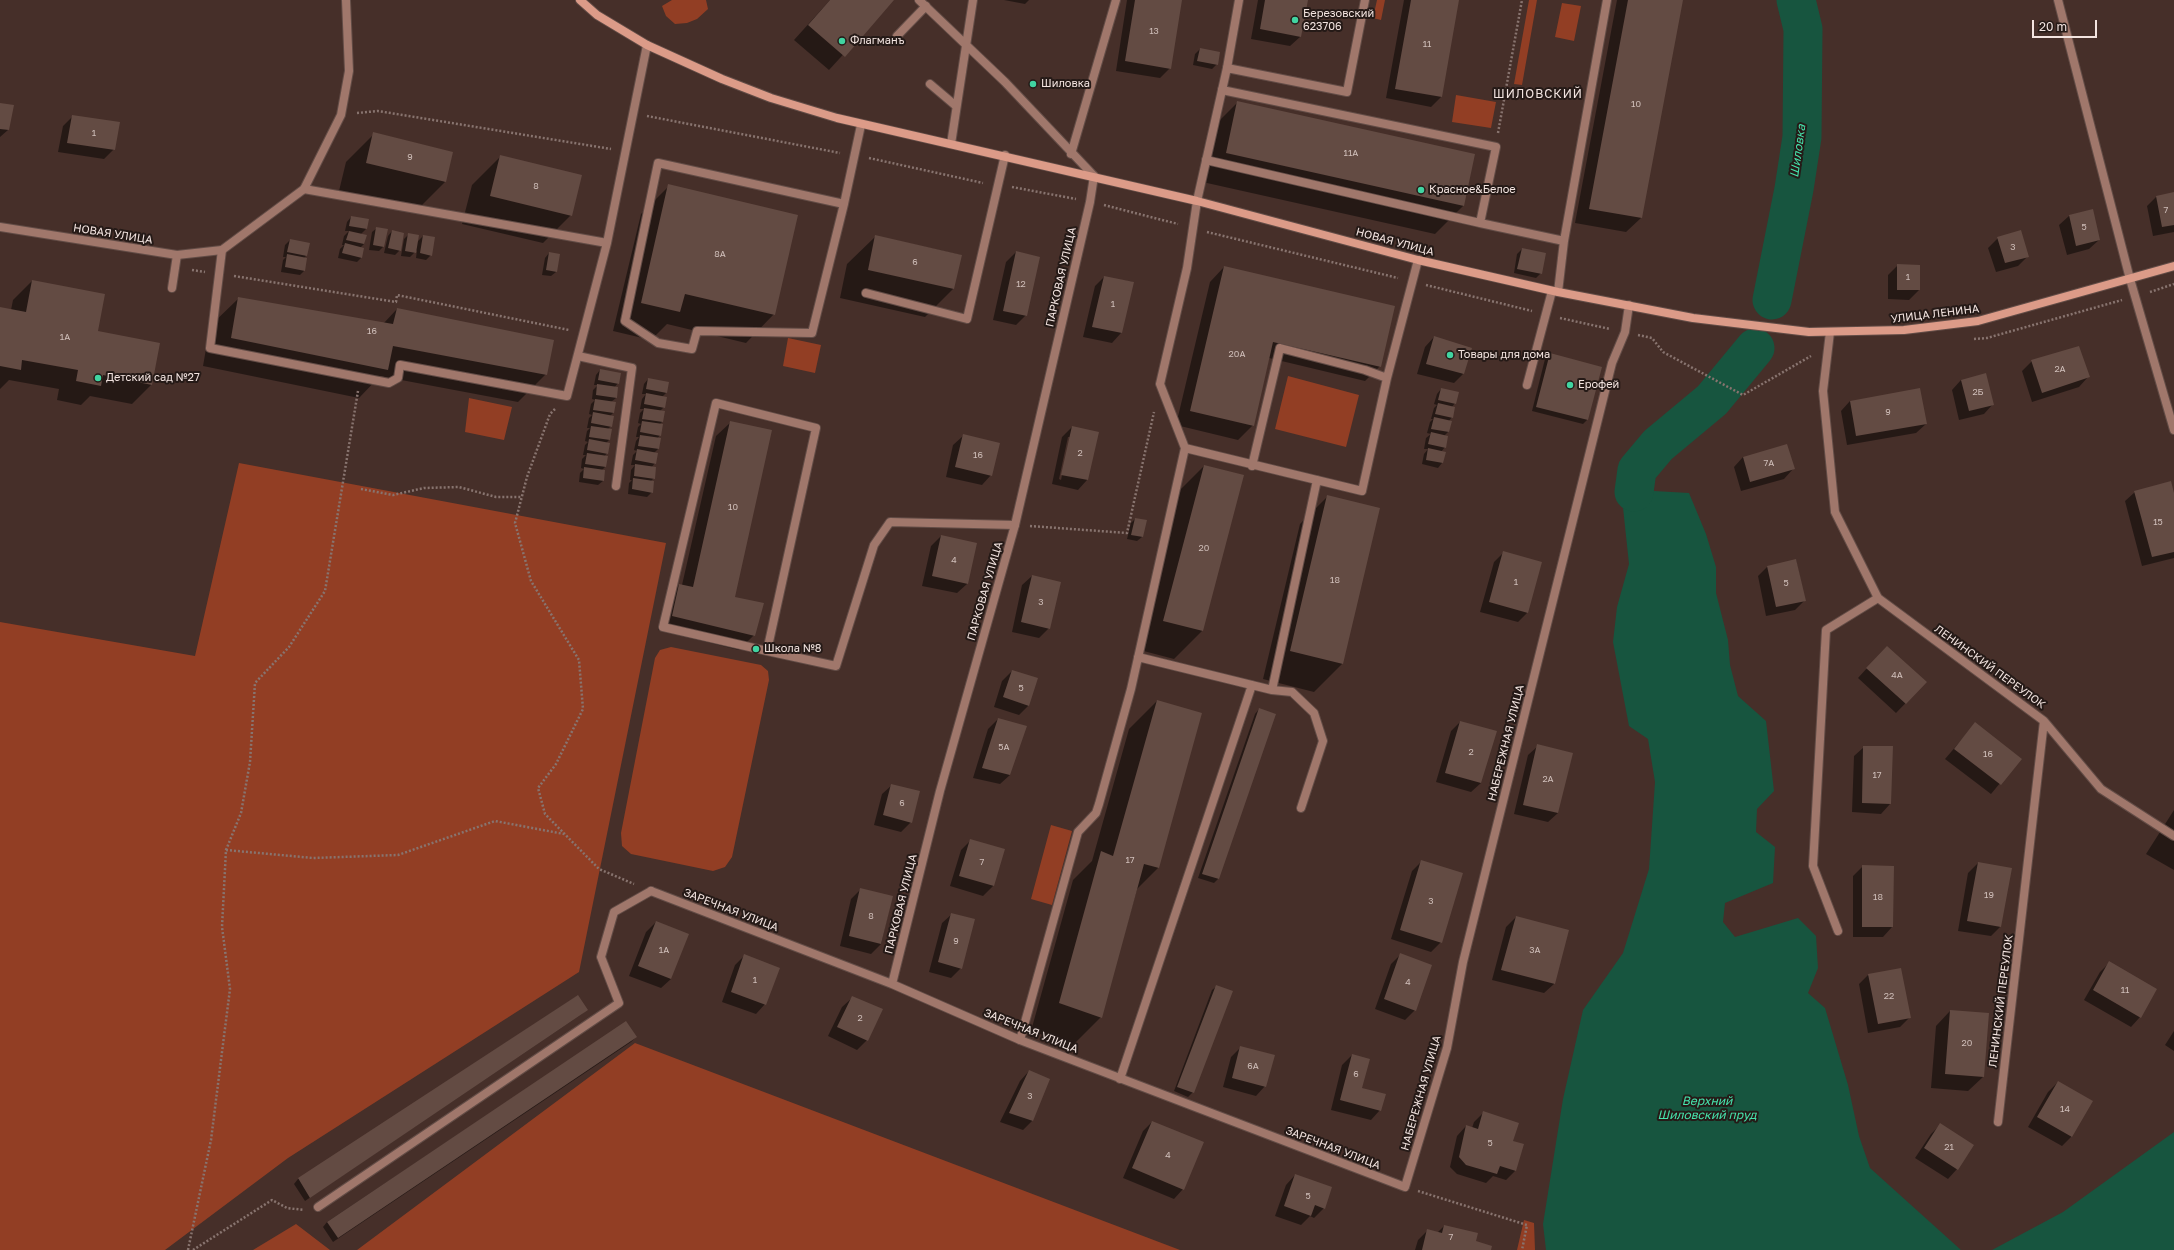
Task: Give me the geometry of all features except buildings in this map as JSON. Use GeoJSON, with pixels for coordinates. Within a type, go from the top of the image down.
{"type":"FeatureCollection","features":[{"type":"Feature","properties":{"kind":"street"},"geometry":{"type":"LineString","coordinates":[[346,0],[349,71],[341,115],[304,189],[222,250],[210,348],[389,383],[398,378],[400,365],[567,396],[607,243],[647,45]]}},
{"type":"Feature","properties":{"kind":"street","name":"НОВАЯ УЛИЦА"},"geometry":{"type":"LineString","coordinates":[[580,0],[597,15],[647,45],[722,79],[771,98],[861,125],[1006,155],[1094,176],[1197,201],[1418,260],[1555,292],[1693,318]]}},
{"type":"Feature","properties":{"kind":"street"},"geometry":{"type":"LineString","coordinates":[[919,0],[966,42],[1071,154],[1094,176]]}},
{"type":"Feature","properties":{"kind":"street"},"geometry":{"type":"LineString","coordinates":[[951,144],[973,0]]}},
{"type":"Feature","properties":{"kind":"street"},"geometry":{"type":"LineString","coordinates":[[1071,154],[1116,0]]}},
{"type":"Feature","properties":{"kind":"street"},"geometry":{"type":"LineString","coordinates":[[1020,1040],[1078,832],[1098,809],[1138,658],[1185,448],[1160,384],[1187,268],[1197,201],[1227,68],[1239,0]]}},
{"type":"Feature","properties":{"kind":"street"},"geometry":{"type":"LineString","coordinates":[[1227,68],[1347,92],[1364,0]]}},
{"type":"Feature","properties":{"kind":"street"},"geometry":{"type":"LineString","coordinates":[[1527,385],[1555,292],[1607,0]]}},
{"type":"Feature","properties":{"kind":"street"},"geometry":{"type":"LineString","coordinates":[[2058,0],[2130,279],[2174,430]]}},
{"type":"Feature","properties":{"kind":"street"},"geometry":{"type":"LineString","coordinates":[[897,36],[926,6]]}},
{"type":"Feature","properties":{"kind":"street"},"geometry":{"type":"LineString","coordinates":[[930,84],[956,106]]}},
{"type":"Feature","properties":{"kind":"street"},"geometry":{"type":"LineString","coordinates":[[1222,90],[1496,147],[1480,223]]}},
{"type":"Feature","properties":{"kind":"street"},"geometry":{"type":"LineString","coordinates":[[844,204],[658,164],[625,321],[658,343],[692,350],[697,331],[812,333],[844,204],[861,125]]}},
{"type":"Feature","properties":{"kind":"street"},"geometry":{"type":"LineString","coordinates":[[866,294],[967,319],[1006,155]]}},
{"type":"Feature","properties":{"kind":"street"},"geometry":{"type":"LineString","coordinates":[[1206,160],[1564,241]]}},
{"type":"Feature","properties":{"kind":"street","name":"ПАРКОВАЯ УЛИЦА"},"geometry":{"type":"LineString","coordinates":[[892,984],[940,792],[1015,525],[1090,202],[1094,176]]}},
{"type":"Feature","properties":{"kind":"street"},"geometry":{"type":"LineString","coordinates":[[304,189],[607,243]]}},
{"type":"Feature","properties":{"kind":"street","name":"НОВАЯ УЛИЦА"},"geometry":{"type":"LineString","coordinates":[[0,227],[177,255],[222,250]]}},
{"type":"Feature","properties":{"kind":"street"},"geometry":{"type":"LineString","coordinates":[[172,288],[177,255]]}},
{"type":"Feature","properties":{"kind":"street"},"geometry":{"type":"LineString","coordinates":[[1185,448],[1252,466],[1317,480],[1362,492],[1387,378],[1418,260]]}},
{"type":"Feature","properties":{"kind":"street","name":"УЛИЦА ЛЕНИНА"},"geometry":{"type":"LineString","coordinates":[[1693,318],[1809,332],[1904,330],[1978,321],[2174,266]]}},
{"type":"Feature","properties":{"kind":"street","name":"НАБЕРЕЖНАЯ УЛИЦА"},"geometry":{"type":"LineString","coordinates":[[1405,1187],[1447,1048],[1462,962],[1612,363],[1625,332],[1629,306]]}},
{"type":"Feature","properties":{"kind":"street","name":"ЛЕНИНСКИЙ ПЕРЕУЛОК"},"geometry":{"type":"LineString","coordinates":[[1830,332],[1826,348],[1823,391],[1836,512],[1878,598],[2044,721],[1998,1122]]}},
{"type":"Feature","properties":{"kind":"street"},"geometry":{"type":"LineString","coordinates":[[1252,466],[1280,348],[1365,370],[1387,378]]}},
{"type":"Feature","properties":{"kind":"street"},"geometry":{"type":"LineString","coordinates":[[578,356],[632,368],[616,486]]}},
{"type":"Feature","properties":{"kind":"street"},"geometry":{"type":"LineString","coordinates":[[767,651],[816,428],[716,403],[663,627],[767,651],[836,666],[874,545],[890,522],[1015,525]]}},
{"type":"Feature","properties":{"kind":"street"},"geometry":{"type":"LineString","coordinates":[[1272,690],[1317,480]]}},
{"type":"Feature","properties":{"kind":"street"},"geometry":{"type":"LineString","coordinates":[[1838,931],[1812,866],[1826,630],[1878,598]]}},
{"type":"Feature","properties":{"kind":"street"},"geometry":{"type":"LineString","coordinates":[[1138,658],[1272,690],[1292,692],[1314,712],[1323,741],[1301,808]]}},
{"type":"Feature","properties":{"kind":"street"},"geometry":{"type":"LineString","coordinates":[[1120,1079],[1252,685]]}},
{"type":"Feature","properties":{"kind":"street"},"geometry":{"type":"LineString","coordinates":[[2044,721],[2101,789],[2174,836]]}},
{"type":"Feature","properties":{"kind":"street"},"geometry":{"type":"LineString","coordinates":[[318,1206],[619,1002],[601,957],[614,912],[652,891]]}},
{"type":"Feature","properties":{"kind":"street","name":"ЗАРЕЧНАЯ УЛИЦА"},"geometry":{"type":"LineString","coordinates":[[652,891],[892,984],[1020,1040],[1405,1187]]}},
{"type":"Feature","properties":{"kind":"path"},"geometry":{"type":"LineString","coordinates":[[1496,147],[1522,0]]}},
{"type":"Feature","properties":{"kind":"path"},"geometry":{"type":"LineString","coordinates":[[341,115],[378,111],[625,151]]}},
{"type":"Feature","properties":{"kind":"path"},"geometry":{"type":"LineString","coordinates":[[220,274],[396,302],[397,295],[583,333]]}},
{"type":"Feature","properties":{"kind":"path"},"geometry":{"type":"LineString","coordinates":[[1712,378],[1743,394],[1826,348]]}},
{"type":"Feature","properties":{"kind":"path"},"geometry":{"type":"LineString","coordinates":[[188,1250],[211,1140],[230,989],[222,927],[226,850],[241,814],[250,762],[255,683],[289,647],[325,591],[360,378]]}},
{"type":"Feature","properties":{"kind":"path"},"geometry":{"type":"LineString","coordinates":[[1015,525],[1127,533],[1160,384]]}},
{"type":"Feature","properties":{"kind":"path"},"geometry":{"type":"LineString","coordinates":[[567,396],[550,414],[527,477],[515,523],[531,581],[579,660],[583,709],[556,764],[538,788],[545,814],[599,869],[652,891]]}},
{"type":"Feature","properties":{"kind":"path"},"geometry":{"type":"LineString","coordinates":[[361,489],[393,495],[424,488],[458,488],[496,497],[522,497]]}},
{"type":"Feature","properties":{"kind":"path"},"geometry":{"type":"LineString","coordinates":[[226,850],[313,858],[398,855],[495,821],[564,834]]}},
{"type":"Feature","properties":{"kind":"path"},"geometry":{"type":"LineString","coordinates":[[1405,1187],[1527,1225],[1522,1250]]}},
{"type":"Feature","properties":{"kind":"path"},"geometry":{"type":"LineString","coordinates":[[193,1250],[272,1200],[287,1208],[304,1210],[318,1206]]}},
{"type":"Feature","properties":{"kind":"shaded area"},"geometry":{"type":"Polygon","coordinates":[[[672,0],[706,0],[708,9],[697,19],[687,23],[675,24],[666,16],[662,6],[672,0]]]}},
{"type":"Feature","properties":{"kind":"shaded area"},"geometry":{"type":"Polygon","coordinates":[[[1377,0],[1385,0],[1381,20],[1373,18],[1377,0]]]}},
{"type":"Feature","properties":{"kind":"shaded area"},"geometry":{"type":"Polygon","coordinates":[[[1529,0],[1537,0],[1522,85],[1514,84],[1529,0]]]}},
{"type":"Feature","properties":{"kind":"shaded area"},"geometry":{"type":"Polygon","coordinates":[[[1562,3],[1581,6],[1574,41],[1555,37],[1562,3]]]}},
{"type":"Feature","properties":{"kind":"shaded area"},"geometry":{"type":"Polygon","coordinates":[[[1456,95],[1496,102],[1491,128],[1452,122],[1456,95]]]}},
{"type":"Feature","properties":{"kind":"shaded area"},"geometry":{"type":"Polygon","coordinates":[[[788,338],[821,345],[815,373],[783,366],[788,338]]]}},
{"type":"Feature","properties":{"kind":"shaded area"},"geometry":{"type":"Polygon","coordinates":[[[1288,376],[1359,395],[1346,447],[1275,429],[1288,376]]]}},
{"type":"Feature","properties":{"kind":"shaded area"},"geometry":{"type":"Polygon","coordinates":[[[469,398],[512,407],[504,440],[465,432],[469,398]]]}},
{"type":"Feature","properties":{"kind":"shaded area"},"geometry":{"type":"Polygon","coordinates":[[[239,463],[666,543],[579,972],[288,1158],[165,1250],[0,1250],[0,622],[195,656],[239,463]]]}},
{"type":"Feature","properties":{"kind":"shaded area"},"geometry":{"type":"Polygon","coordinates":[[[671,647],[761,665],[768,671],[769,680],[732,857],[725,867],[713,871],[631,854],[622,846],[621,833],[655,658],[660,650],[671,647]]]}},
{"type":"Feature","properties":{"kind":"shaded area"},"geometry":{"type":"Polygon","coordinates":[[[1051,825],[1072,831],[1052,905],[1031,899],[1051,825]]]}},
{"type":"Feature","properties":{"kind":"shaded area"},"geometry":{"type":"Polygon","coordinates":[[[635,1043],[1180,1250],[357,1250],[635,1043]]]}},
{"type":"Feature","properties":{"kind":"shaded area"},"geometry":{"type":"Polygon","coordinates":[[[1524,1220],[1534,1223],[1535,1250],[1517,1250],[1524,1220]]]}},
{"type":"Feature","properties":{"kind":"shaded area"},"geometry":{"type":"Polygon","coordinates":[[[296,1224],[330,1250],[253,1250],[296,1224]]]}},
{"type":"Feature","properties":{"kind":"water","name":"Верхний Шиловский пруд"},"geometry":{"type":"Polygon","coordinates":[[[1658,445],[1657,452],[1647,473],[1654,491],[1689,493],[1706,534],[1716,567],[1716,593],[1728,640],[1730,665],[1738,696],[1766,721],[1774,791],[1757,809],[1756,832],[1775,847],[1773,883],[1725,903],[1723,922],[1735,937],[1798,918],[1816,936],[1818,968],[1808,993],[1825,1008],[1848,1085],[1859,1136],[1870,1168],[1961,1250],[1546,1250],[1543,1224],[1563,1099],[1583,1010],[1623,953],[1649,869],[1655,782],[1648,739],[1629,726],[1613,642],[1617,607],[1629,564],[1622,498],[1637,447],[1658,445]]]}},
{"type":"Feature","properties":{"kind":"water"},"geometry":{"type":"Polygon","coordinates":[[[2174,1132],[2174,1250],[1992,1250],[2063,1212],[2174,1132]]]}},
{"type":"Feature","properties":{"kind":"waterway","name":"Шиловка"},"geometry":{"type":"LineString","coordinates":[[1772,300],[1794,189],[1802,137],[1803,29],[1796,0]]}},
{"type":"Feature","properties":{"kind":"waterway","name":"Шиловка"},"geometry":{"type":"LineString","coordinates":[[1634,492],[1637,470],[1658,445],[1712,400],[1755,348]]}},
{"type":"Feature","properties":{"kind":"place","name":"Березовский 623706"},"geometry":{"type":"Point","coordinates":[1295,20]}},
{"type":"Feature","properties":{"kind":"place","name":"Флагманъ"},"geometry":{"type":"Point","coordinates":[842,41]}},
{"type":"Feature","properties":{"kind":"place","name":"Шиловка"},"geometry":{"type":"Point","coordinates":[1033,84]}},
{"type":"Feature","properties":{"kind":"place","name":"Красное&Белое"},"geometry":{"type":"Point","coordinates":[1421,190]}},
{"type":"Feature","properties":{"kind":"place","name":"Товары для дома"},"geometry":{"type":"Point","coordinates":[1450,355]}},
{"type":"Feature","properties":{"kind":"place","name":"Детский сад №27"},"geometry":{"type":"Point","coordinates":[98,378]}},
{"type":"Feature","properties":{"kind":"place","name":"Ерофей"},"geometry":{"type":"Point","coordinates":[1570,385]}},
{"type":"Feature","properties":{"kind":"place","name":"Школа №8"},"geometry":{"type":"Point","coordinates":[756,649]}},
{"type":"Feature","properties":{"kind":"district","name":"ШИЛОВСКИЙ"},"geometry":{"type":"Point","coordinates":[1538,94]}}]}
